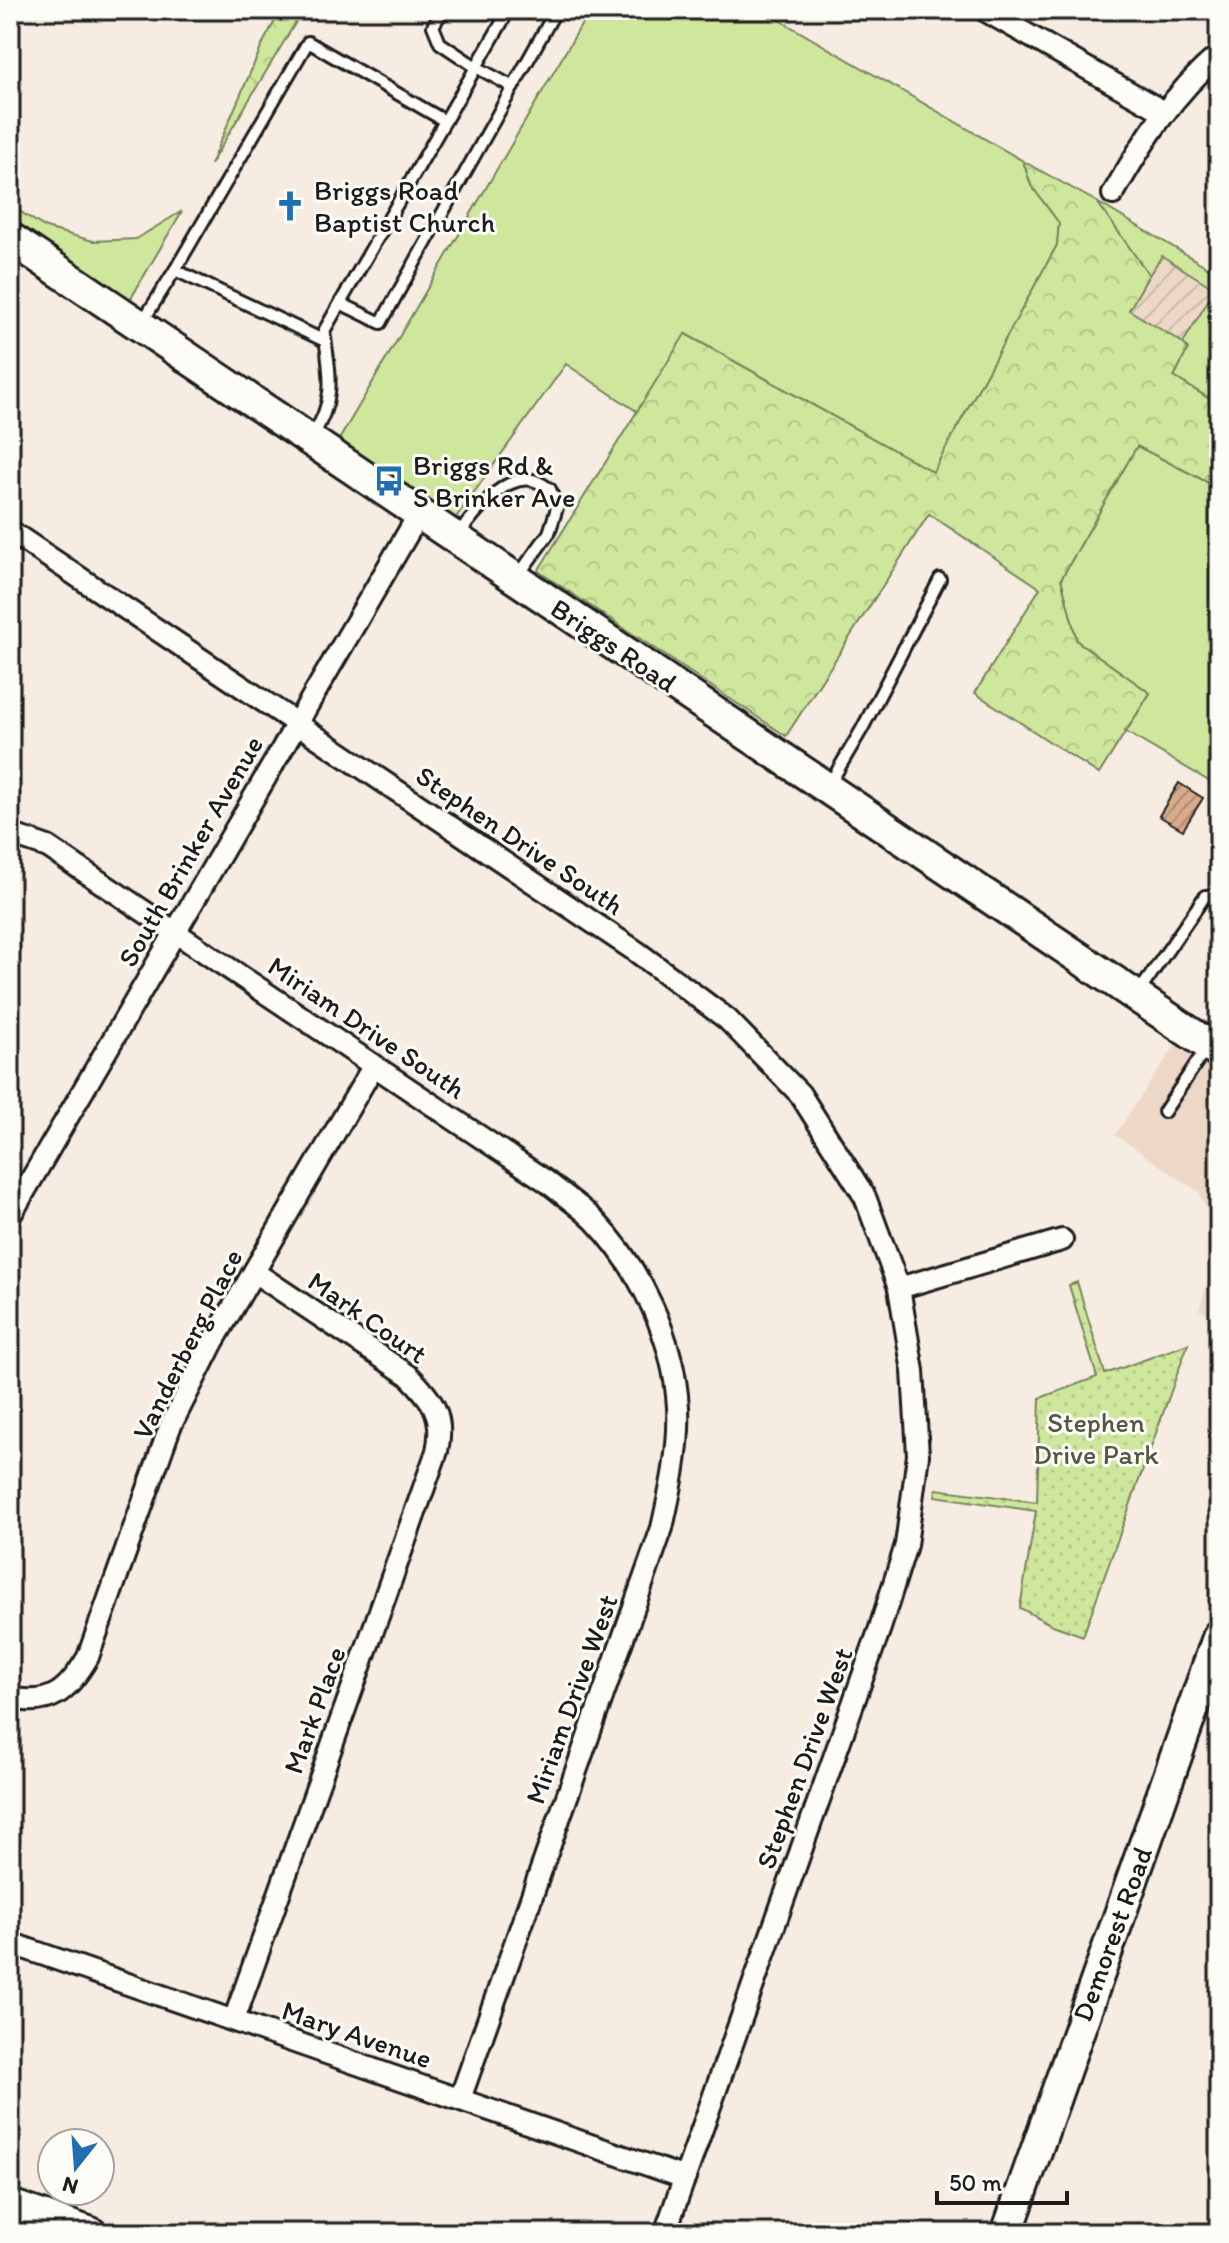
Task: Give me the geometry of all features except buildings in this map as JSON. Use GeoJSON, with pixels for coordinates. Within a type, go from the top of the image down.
{"type":"FeatureCollection","features":[{"type":"Feature","properties":{"kind":"street"},"geometry":{"type":"LineString","coordinates":[[984,10],[1164,112]]}},
{"type":"Feature","properties":{"kind":"street"},"geometry":{"type":"LineString","coordinates":[[1113,194],[1164,112],[1219,55]]}},
{"type":"Feature","properties":{"kind":"street","name":"Briggs Road"},"geometry":{"type":"LineString","coordinates":[[10,238],[1214,1049]]}},
{"type":"Feature","properties":{"kind":"street","name":"South Brinker Avenue"},"geometry":{"type":"LineString","coordinates":[[10,1216],[419,514]]}},
{"type":"Feature","properties":{"kind":"street","name":"Stephen Drive South"},"geometry":{"type":"LineString","coordinates":[[10,531],[637,952],[727,1019],[800,1094],[865,1197],[899,1288]]}},
{"type":"Feature","properties":{"kind":"street","name":"Miriam Drive South"},"geometry":{"type":"LineString","coordinates":[[10,834],[48,847],[546,1181],[593,1220],[626,1261],[654,1310]]}},
{"type":"Feature","properties":{"kind":"street","name":"Vanderberg Place"},"geometry":{"type":"LineString","coordinates":[[10,1698],[28,1702],[51,1698],[74,1681],[88,1657],[170,1427],[213,1342],[374,1065]]}},
{"type":"Feature","properties":{"kind":"street"},"geometry":{"type":"LineString","coordinates":[[899,1288],[1062,1240]]}},
{"type":"Feature","properties":{"kind":"street","name":"Mark Court"},"geometry":{"type":"LineString","coordinates":[[254,1272],[408,1375],[427,1393],[439,1417]]}},
{"type":"Feature","properties":{"kind":"street","name":"Stephen Drive West"},"geometry":{"type":"LineString","coordinates":[[665,2233],[875,1643],[906,1545],[918,1455],[913,1371],[899,1288]]}},
{"type":"Feature","properties":{"kind":"street","name":"Miriam Drive West"},"geometry":{"type":"LineString","coordinates":[[460,2099],[662,1528],[677,1447],[678,1407],[672,1363],[654,1310]]}},
{"type":"Feature","properties":{"kind":"street","name":"Mark Place"},"geometry":{"type":"LineString","coordinates":[[234,2020],[437,1451],[441,1434],[439,1417]]}},
{"type":"Feature","properties":{"kind":"street","name":"Demorest Road"},"geometry":{"type":"LineString","coordinates":[[1007,2233],[1219,1635]]}},
{"type":"Feature","properties":{"kind":"street","name":"Mary Avenue"},"geometry":{"type":"LineString","coordinates":[[10,1943],[685,2178]]}},
{"type":"Feature","properties":{"kind":"street"},"geometry":{"type":"LineString","coordinates":[[10,2205],[91,2233]]}},
{"type":"Feature","properties":{"kind":"lane"},"geometry":{"type":"LineString","coordinates":[[443,10],[433,26],[440,43],[513,87]]}},
{"type":"Feature","properties":{"kind":"lane"},"geometry":{"type":"LineString","coordinates":[[310,440],[322,421],[331,384],[324,331],[509,10]]}},
{"type":"Feature","properties":{"kind":"lane"},"geometry":{"type":"LineString","coordinates":[[340,303],[381,323],[556,10]]}},
{"type":"Feature","properties":{"kind":"lane"},"geometry":{"type":"LineString","coordinates":[[140,325],[308,42],[445,121]]}},
{"type":"Feature","properties":{"kind":"lane"},"geometry":{"type":"LineString","coordinates":[[175,270],[325,341]]}},
{"type":"Feature","properties":{"kind":"lane"},"geometry":{"type":"LineString","coordinates":[[456,539],[478,508],[513,481],[533,480],[550,489],[557,508],[549,533],[515,579]]}},
{"type":"Feature","properties":{"kind":"lane"},"geometry":{"type":"LineString","coordinates":[[827,788],[862,729],[940,579]]}},
{"type":"Feature","properties":{"kind":"lane"},"geometry":{"type":"LineString","coordinates":[[1136,996],[1205,896],[1219,895]]}},
{"type":"Feature","properties":{"kind":"lane"},"geometry":{"type":"LineString","coordinates":[[1164,1112],[1214,1049]]}},
{"type":"Feature","properties":{"kind":"shaded area"},"geometry":{"type":"Polygon","coordinates":[[[1161,256],[1216,289],[1183,343],[1128,310],[1161,256]]]}},
{"type":"Feature","properties":{"kind":"shaded area"},"geometry":{"type":"Polygon","coordinates":[[[1190,1023],[1219,1042],[1219,1239],[1199,1192],[1115,1135],[1190,1023]]]}},
{"type":"Feature","properties":{"kind":"shaded area"},"geometry":{"type":"Polygon","coordinates":[[[1219,1244],[1219,1317],[1199,1310],[1219,1244]]]}},
{"type":"Feature","properties":{"kind":"green space"},"geometry":{"type":"Polygon","coordinates":[[[281,10],[303,10],[210,165],[264,41],[281,10]]]}},
{"type":"Feature","properties":{"kind":"green space"},"geometry":{"type":"Polygon","coordinates":[[[590,10],[762,10],[1023,161],[1031,185],[1059,223],[1057,245],[933,472],[686,334],[638,412],[566,364],[452,523],[336,445],[590,10]]]}},
{"type":"Feature","properties":{"kind":"green space"},"geometry":{"type":"Polygon","coordinates":[[[1023,161],[1097,202],[1149,275],[1129,310],[1183,343],[1188,349],[1174,377],[1219,405],[1219,488],[1137,446],[1061,579],[1077,641],[1150,693],[1099,774],[975,693],[1040,588],[929,514],[786,736],[538,571],[685,334],[933,472],[1057,245],[1059,223],[1031,185],[1023,161]]]}},
{"type":"Feature","properties":{"kind":"green space"},"geometry":{"type":"Polygon","coordinates":[[[1097,202],[1219,274],[1219,404],[1174,377],[1187,350],[1183,343],[1215,289],[1162,256],[1149,275],[1097,202]]]}},
{"type":"Feature","properties":{"kind":"green space"},"geometry":{"type":"Polygon","coordinates":[[[10,205],[46,228],[93,241],[136,239],[182,211],[127,305],[10,227],[10,205]]]}},
{"type":"Feature","properties":{"kind":"green space"},"geometry":{"type":"Polygon","coordinates":[[[1137,446],[1219,488],[1219,787],[1126,732],[1150,693],[1077,641],[1061,579],[1137,446]]]}},
{"type":"Feature","properties":{"kind":"green space","name":"Stephen Drive Park"},"geometry":{"type":"Polygon","coordinates":[[[1077,1282],[1105,1374],[1188,1344],[1083,1636],[1050,1624],[1020,1608],[1036,1511],[935,1496],[936,1489],[1037,1502],[1040,1398],[1097,1377],[1069,1285],[1077,1282]]]}},
{"type":"Feature","properties":{"kind":"place","name":"Briggs Road Baptist Church"},"geometry":{"type":"Point","coordinates":[290,206]}},
{"type":"Feature","properties":{"kind":"place","name":"Briggs Rd & S Brinker Ave"},"geometry":{"type":"Point","coordinates":[389,481]}}]}
